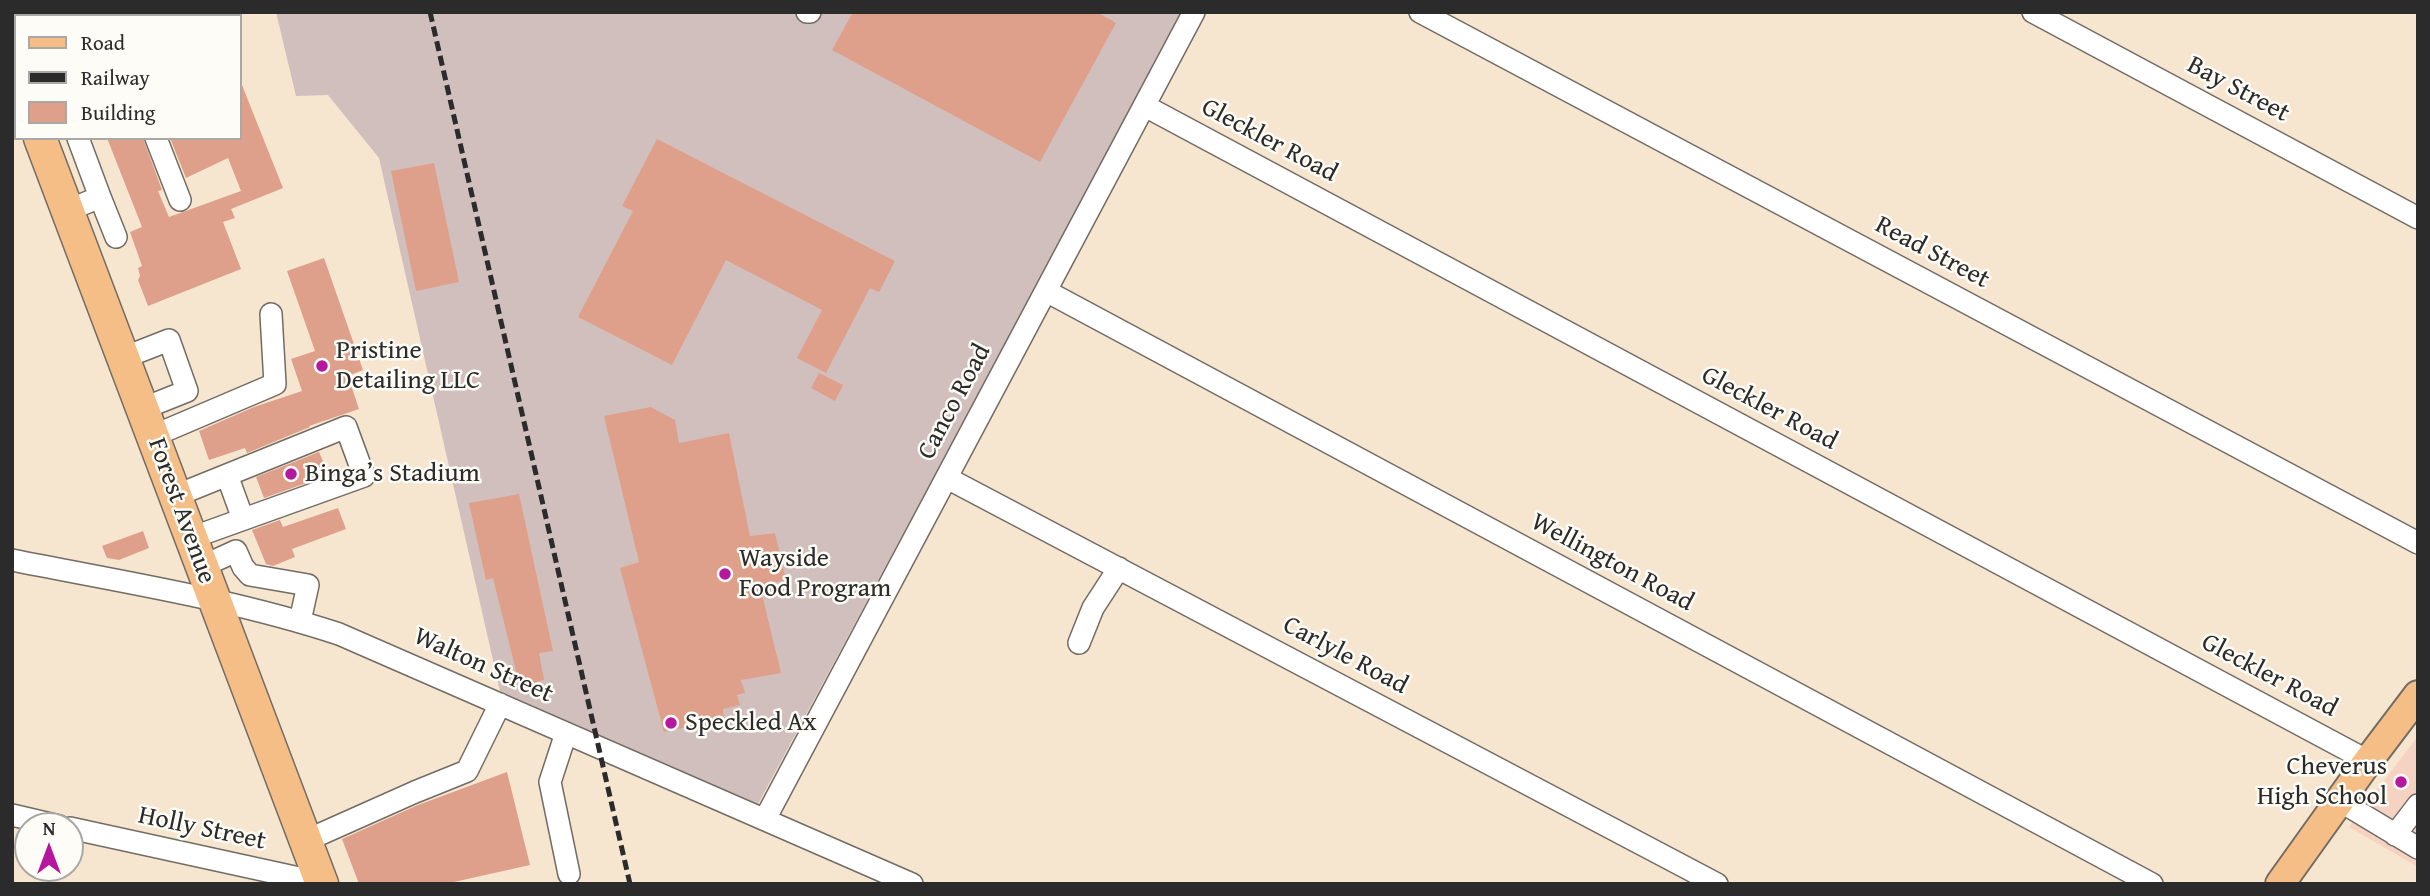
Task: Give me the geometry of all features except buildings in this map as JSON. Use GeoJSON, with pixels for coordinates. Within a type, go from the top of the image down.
{"type":"FeatureCollection","features":[{"type":"Feature","properties":{"kind":"highway","name":"Forest Avenue"},"geometry":{"type":"LineString","coordinates":[[41,140],[322,883]]}},
{"type":"Feature","properties":{"kind":"main road"},"geometry":{"type":"LineString","coordinates":[[2280,884],[2418,695]]}},
{"type":"Feature","properties":{"kind":"street","name":"Canco Road"},"geometry":{"type":"LineString","coordinates":[[765,818],[1194,12]]}},
{"type":"Feature","properties":{"kind":"street","name":"Read Street"},"geometry":{"type":"LineString","coordinates":[[1420,12],[2418,543]]}},
{"type":"Feature","properties":{"kind":"street","name":"Bay Street"},"geometry":{"type":"LineString","coordinates":[[2033,12],[2418,218]]}},
{"type":"Feature","properties":{"kind":"street","name":"Gleckler Road"},"geometry":{"type":"LineString","coordinates":[[1145,106],[2368,761]]}},
{"type":"Feature","properties":{"kind":"street"},"geometry":{"type":"LineString","coordinates":[[157,140],[180,200]]}},
{"type":"Feature","properties":{"kind":"street"},"geometry":{"type":"LineString","coordinates":[[52,168],[81,147],[116,237]]}},
{"type":"Feature","properties":{"kind":"street"},"geometry":{"type":"LineString","coordinates":[[69,210],[100,197]]}},
{"type":"Feature","properties":{"kind":"street","name":"Wellington Road"},"geometry":{"type":"LineString","coordinates":[[1046,291],[2152,884]]}},
{"type":"Feature","properties":{"kind":"street"},"geometry":{"type":"LineString","coordinates":[[148,422],[194,416],[275,384],[271,314]]}},
{"type":"Feature","properties":{"kind":"street"},"geometry":{"type":"LineString","coordinates":[[123,358],[169,340],[194,416]]}},
{"type":"Feature","properties":{"kind":"street"},"geometry":{"type":"LineString","coordinates":[[148,422],[187,391]]}},
{"type":"Feature","properties":{"kind":"street"},"geometry":{"type":"LineString","coordinates":[[175,496],[346,427],[364,476],[243,519],[196,552]]}},
{"type":"Feature","properties":{"kind":"street"},"geometry":{"type":"LineString","coordinates":[[227,475],[243,519]]}},
{"type":"Feature","properties":{"kind":"street","name":"Carlyle Road"},"geometry":{"type":"LineString","coordinates":[[947,478],[1717,884]]}},
{"type":"Feature","properties":{"kind":"street"},"geometry":{"type":"LineString","coordinates":[[196,552],[236,551],[250,575],[308,584],[300,621]]}},
{"type":"Feature","properties":{"kind":"street","name":"Walton Street"},"geometry":{"type":"LineString","coordinates":[[12,560],[213,599],[340,634],[912,884]]}},
{"type":"Feature","properties":{"kind":"street"},"geometry":{"type":"LineString","coordinates":[[1079,643],[1093,608],[1119,568]]}},
{"type":"Feature","properties":{"kind":"street"},"geometry":{"type":"LineString","coordinates":[[305,841],[467,771],[499,704]]}},
{"type":"Feature","properties":{"kind":"street"},"geometry":{"type":"LineString","coordinates":[[566,733],[550,782],[569,874]]}},
{"type":"Feature","properties":{"kind":"street"},"geometry":{"type":"LineString","coordinates":[[2340,802],[2418,848]]}},
{"type":"Feature","properties":{"kind":"street"},"geometry":{"type":"LineString","coordinates":[[2395,835],[2418,805]]}},
{"type":"Feature","properties":{"kind":"street","name":"Holly Street"},"geometry":{"type":"LineString","coordinates":[[84,831],[322,883]]}},
{"type":"Feature","properties":{"kind":"shaded area"},"geometry":{"type":"Polygon","coordinates":[[[276,12],[1183,12],[758,804],[500,691],[379,158],[328,95],[296,96],[276,12]]]}},
{"type":"Feature","properties":{"kind":"shaded area","name":"Cheverus High School"},"geometry":{"type":"Polygon","coordinates":[[[2418,736],[2418,867],[2349,827],[2418,736]]]}},
{"type":"Feature","properties":{"kind":"railway"},"geometry":{"type":"LineString","coordinates":[[430,12],[630,884]]}},
{"type":"Feature","properties":{"kind":"place","name":"Pristine Detailing LLC"},"geometry":{"type":"Point","coordinates":[322,366]}},
{"type":"Feature","properties":{"kind":"place","name":"Binga’s Stadium"},"geometry":{"type":"Point","coordinates":[291,474]}},
{"type":"Feature","properties":{"kind":"place","name":"Wayside Food Program"},"geometry":{"type":"Point","coordinates":[725,574]}},
{"type":"Feature","properties":{"kind":"place","name":"Speckled Ax"},"geometry":{"type":"Point","coordinates":[671,723]}},
{"type":"Feature","properties":{"kind":"place","name":"Cheverus High School"},"geometry":{"type":"Point","coordinates":[2401,782]}}]}
